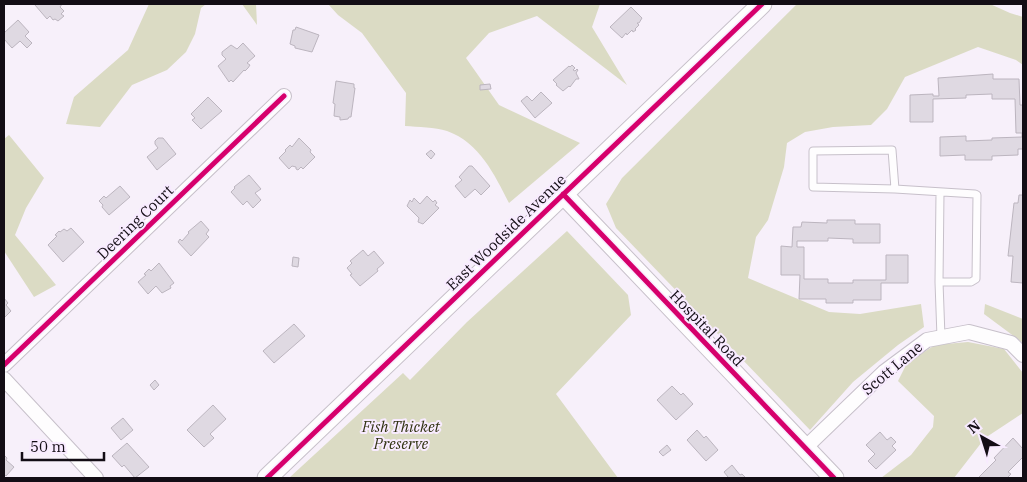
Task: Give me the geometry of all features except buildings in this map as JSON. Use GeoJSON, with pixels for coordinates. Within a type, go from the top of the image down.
{"type":"FeatureCollection","features":[{"type":"Feature","properties":{"kind":"main road","name":"East Woodside Avenue"},"geometry":{"type":"LineString","coordinates":[[267,478],[762,4]]}},
{"type":"Feature","properties":{"kind":"main road","name":"Hospital Road"},"geometry":{"type":"LineString","coordinates":[[562,194],[834,478]]}},
{"type":"Feature","properties":{"kind":"street","name":"Deering Court"},"geometry":{"type":"LineString","coordinates":[[4,365],[284,96]]}},
{"type":"Feature","properties":{"kind":"street","name":"Scott Lane"},"geometry":{"type":"LineString","coordinates":[[805,448],[884,372],[927,340],[969,332],[1011,344],[1023,355]]}},
{"type":"Feature","properties":{"kind":"street"},"geometry":{"type":"LineString","coordinates":[[4,379],[96,478]]}},
{"type":"Feature","properties":{"kind":"lane"},"geometry":{"type":"LineString","coordinates":[[895,189],[892,150],[813,151],[812,188],[895,189],[975,194],[978,197],[976,279],[971,282],[939,282]]}},
{"type":"Feature","properties":{"kind":"lane"},"geometry":{"type":"LineString","coordinates":[[940,193],[939,282],[941,337]]}},
{"type":"Feature","properties":{"kind":"green space"},"geometry":{"type":"Polygon","coordinates":[[[149,4],[206,4],[201,8],[195,34],[186,52],[167,70],[132,85],[100,127],[66,124],[74,97],[128,50],[149,4]]]}},
{"type":"Feature","properties":{"kind":"green space"},"geometry":{"type":"Polygon","coordinates":[[[242,4],[256,4],[257,25],[242,4]]]}},
{"type":"Feature","properties":{"kind":"green space"},"geometry":{"type":"Polygon","coordinates":[[[328,4],[600,4],[592,27],[627,85],[537,16],[489,33],[466,58],[499,105],[580,143],[509,203],[485,161],[477,151],[459,136],[447,131],[426,127],[405,126],[406,93],[362,33],[338,15],[328,4]]]}},
{"type":"Feature","properties":{"kind":"green space"},"geometry":{"type":"Polygon","coordinates":[[[797,4],[990,4],[1023,17],[1023,65],[1016,60],[978,47],[905,77],[887,109],[871,125],[833,127],[805,132],[787,143],[784,167],[768,220],[756,237],[748,278],[829,312],[860,314],[921,304],[924,327],[898,345],[853,382],[810,430],[616,228],[606,204],[622,178],[797,4]]]}},
{"type":"Feature","properties":{"kind":"green space"},"geometry":{"type":"Polygon","coordinates":[[[9,135],[44,178],[26,208],[15,235],[56,285],[34,297],[4,251],[4,139],[9,135]]]}},
{"type":"Feature","properties":{"kind":"green space","name":"Fish Thicket Preserve"},"geometry":{"type":"Polygon","coordinates":[[[567,231],[628,295],[631,315],[556,394],[618,478],[289,478],[403,373],[410,380],[467,322],[567,231]]]}},
{"type":"Feature","properties":{"kind":"green space"},"geometry":{"type":"Polygon","coordinates":[[[985,304],[1023,319],[1023,343],[984,314],[985,304]]]}},
{"type":"Feature","properties":{"kind":"green space"},"geometry":{"type":"Polygon","coordinates":[[[968,342],[1004,349],[1023,373],[1023,413],[985,438],[954,478],[881,478],[911,455],[933,427],[934,416],[898,381],[907,363],[935,345],[968,342]]]}},
{"type":"Feature","properties":{"kind":"cycle path"},"geometry":{"type":"LineString","coordinates":[[267,478],[762,4]]}},
{"type":"Feature","properties":{"kind":"cycle path"},"geometry":{"type":"LineString","coordinates":[[4,365],[284,96]]}},
{"type":"Feature","properties":{"kind":"cycle path"},"geometry":{"type":"LineString","coordinates":[[563,194],[834,478]]}}]}
